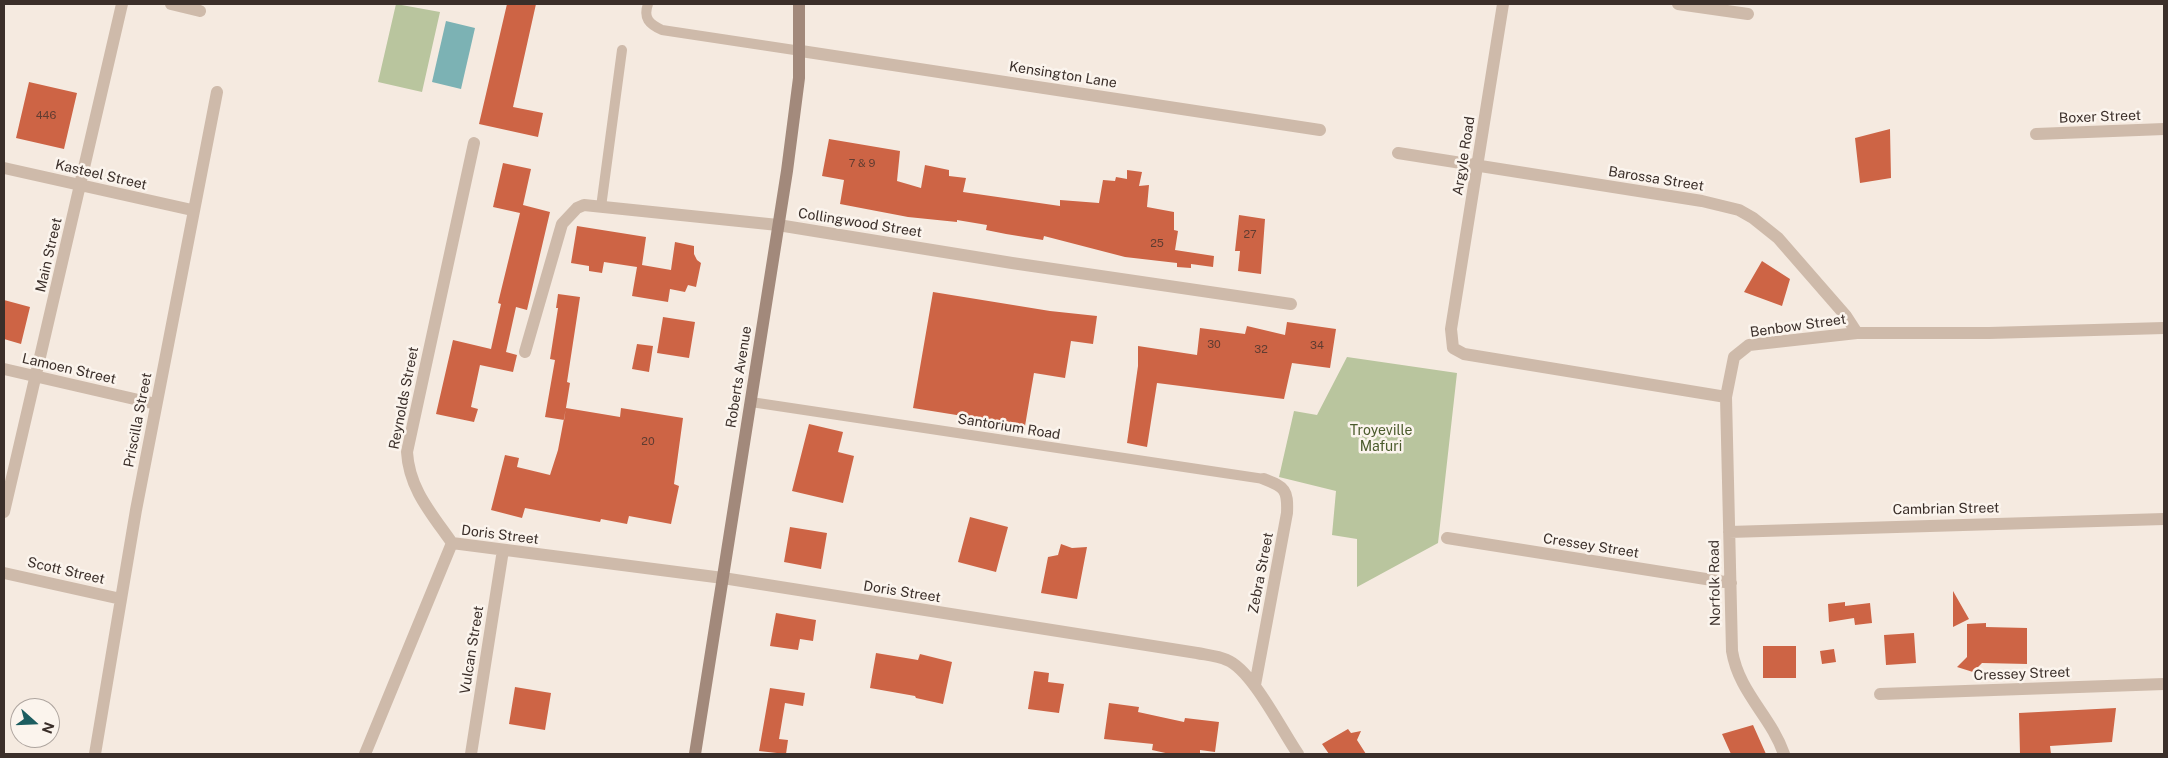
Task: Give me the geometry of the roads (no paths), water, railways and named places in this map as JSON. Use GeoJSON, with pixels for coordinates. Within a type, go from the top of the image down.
{"type":"FeatureCollection","features":[{"type":"Feature","properties":{"kind":"main road","name":"Roberts Avenue"},"geometry":{"type":"LineString","coordinates":[[694,754],[778,225],[799,78],[801,51],[799,4]]}},
{"type":"Feature","properties":{"kind":"street","name":"Main Street"},"geometry":{"type":"LineString","coordinates":[[4,512],[37,377],[122,4]]}},
{"type":"Feature","properties":{"kind":"street"},"geometry":{"type":"LineString","coordinates":[[171,4],[200,11]]}},
{"type":"Feature","properties":{"kind":"street","name":"Argyle Road"},"geometry":{"type":"LineString","coordinates":[[1503,4],[1450,344],[1453,348],[1464,354],[1726,397]]}},
{"type":"Feature","properties":{"kind":"street"},"geometry":{"type":"LineString","coordinates":[[1678,4],[1748,14]]}},
{"type":"Feature","properties":{"kind":"street","name":"Kensington Lane"},"geometry":{"type":"LineString","coordinates":[[801,51],[1320,130]]}},
{"type":"Feature","properties":{"kind":"street","name":"Priscilla Street"},"geometry":{"type":"LineString","coordinates":[[95,754],[156,404],[192,210],[217,92]]}},
{"type":"Feature","properties":{"kind":"street","name":"Boxer Street"},"geometry":{"type":"LineString","coordinates":[[2036,134],[2164,129]]}},
{"type":"Feature","properties":{"kind":"street","name":"Reynolds Street"},"geometry":{"type":"LineString","coordinates":[[452,544],[416,492],[408,468],[407,452],[474,143]]}},
{"type":"Feature","properties":{"kind":"street","name":"Barossa Street"},"geometry":{"type":"LineString","coordinates":[[1398,153],[1702,201],[1738,210],[1753,218],[1778,238],[1846,316],[1857,333]]}},
{"type":"Feature","properties":{"kind":"street","name":"Kasteel Street"},"geometry":{"type":"LineString","coordinates":[[4,168],[192,210]]}},
{"type":"Feature","properties":{"kind":"street","name":"Collingwood Street"},"geometry":{"type":"LineString","coordinates":[[525,352],[562,224],[578,208],[584,205],[778,225],[1012,263],[1291,304]]}},
{"type":"Feature","properties":{"kind":"street","name":"Benbow Street"},"geometry":{"type":"LineString","coordinates":[[1726,397],[1734,357],[1749,345],[1857,333],[1989,333],[2164,328]]}},
{"type":"Feature","properties":{"kind":"street","name":"Lamoen Street"},"geometry":{"type":"LineString","coordinates":[[4,370],[156,404]]}},
{"type":"Feature","properties":{"kind":"street","name":"Norfolk Road"},"geometry":{"type":"LineString","coordinates":[[1726,397],[1732,651],[1738,676],[1771,726],[1784,754]]}},
{"type":"Feature","properties":{"kind":"street","name":"Zebra Street"},"geometry":{"type":"LineString","coordinates":[[1255,685],[1287,513],[1287,494],[1280,485],[1264,479]]}},
{"type":"Feature","properties":{"kind":"street","name":"Cambrian Street"},"geometry":{"type":"LineString","coordinates":[[1729,532],[2164,519]]}},
{"type":"Feature","properties":{"kind":"street","name":"Cressey Street"},"geometry":{"type":"LineString","coordinates":[[1447,538],[1731,583]]}},
{"type":"Feature","properties":{"kind":"street"},"geometry":{"type":"LineString","coordinates":[[364,754],[452,544]]}},
{"type":"Feature","properties":{"kind":"street","name":"Doris Street"},"geometry":{"type":"LineString","coordinates":[[452,544],[723,578],[1197,653],[1228,660],[1241,668],[1255,685],[1298,754]]}},
{"type":"Feature","properties":{"kind":"street","name":"Vulcan Street"},"geometry":{"type":"LineString","coordinates":[[470,754],[503,550]]}},
{"type":"Feature","properties":{"kind":"street","name":"Scott Street"},"geometry":{"type":"LineString","coordinates":[[4,573],[121,599]]}},
{"type":"Feature","properties":{"kind":"street","name":"Cressey Street"},"geometry":{"type":"LineString","coordinates":[[1880,694],[2164,684]]}},
{"type":"Feature","properties":{"kind":"lane"},"geometry":{"type":"LineString","coordinates":[[648,4],[645,12],[647,20],[662,30],[801,51]]}},
{"type":"Feature","properties":{"kind":"lane"},"geometry":{"type":"LineString","coordinates":[[602,207],[622,50]]}},
{"type":"Feature","properties":{"kind":"lane","name":"Santorium Road"},"geometry":{"type":"LineString","coordinates":[[750,402],[1264,479]]}},
{"type":"Feature","properties":{"kind":"water"},"geometry":{"type":"Polygon","coordinates":[[[446,21],[475,28],[461,89],[432,82],[446,21]]]}},
{"type":"Feature","properties":{"kind":"park label","name":"Troyeville Mafuri"},"geometry":{"type":"Point","coordinates":[1381,440]}}]}
